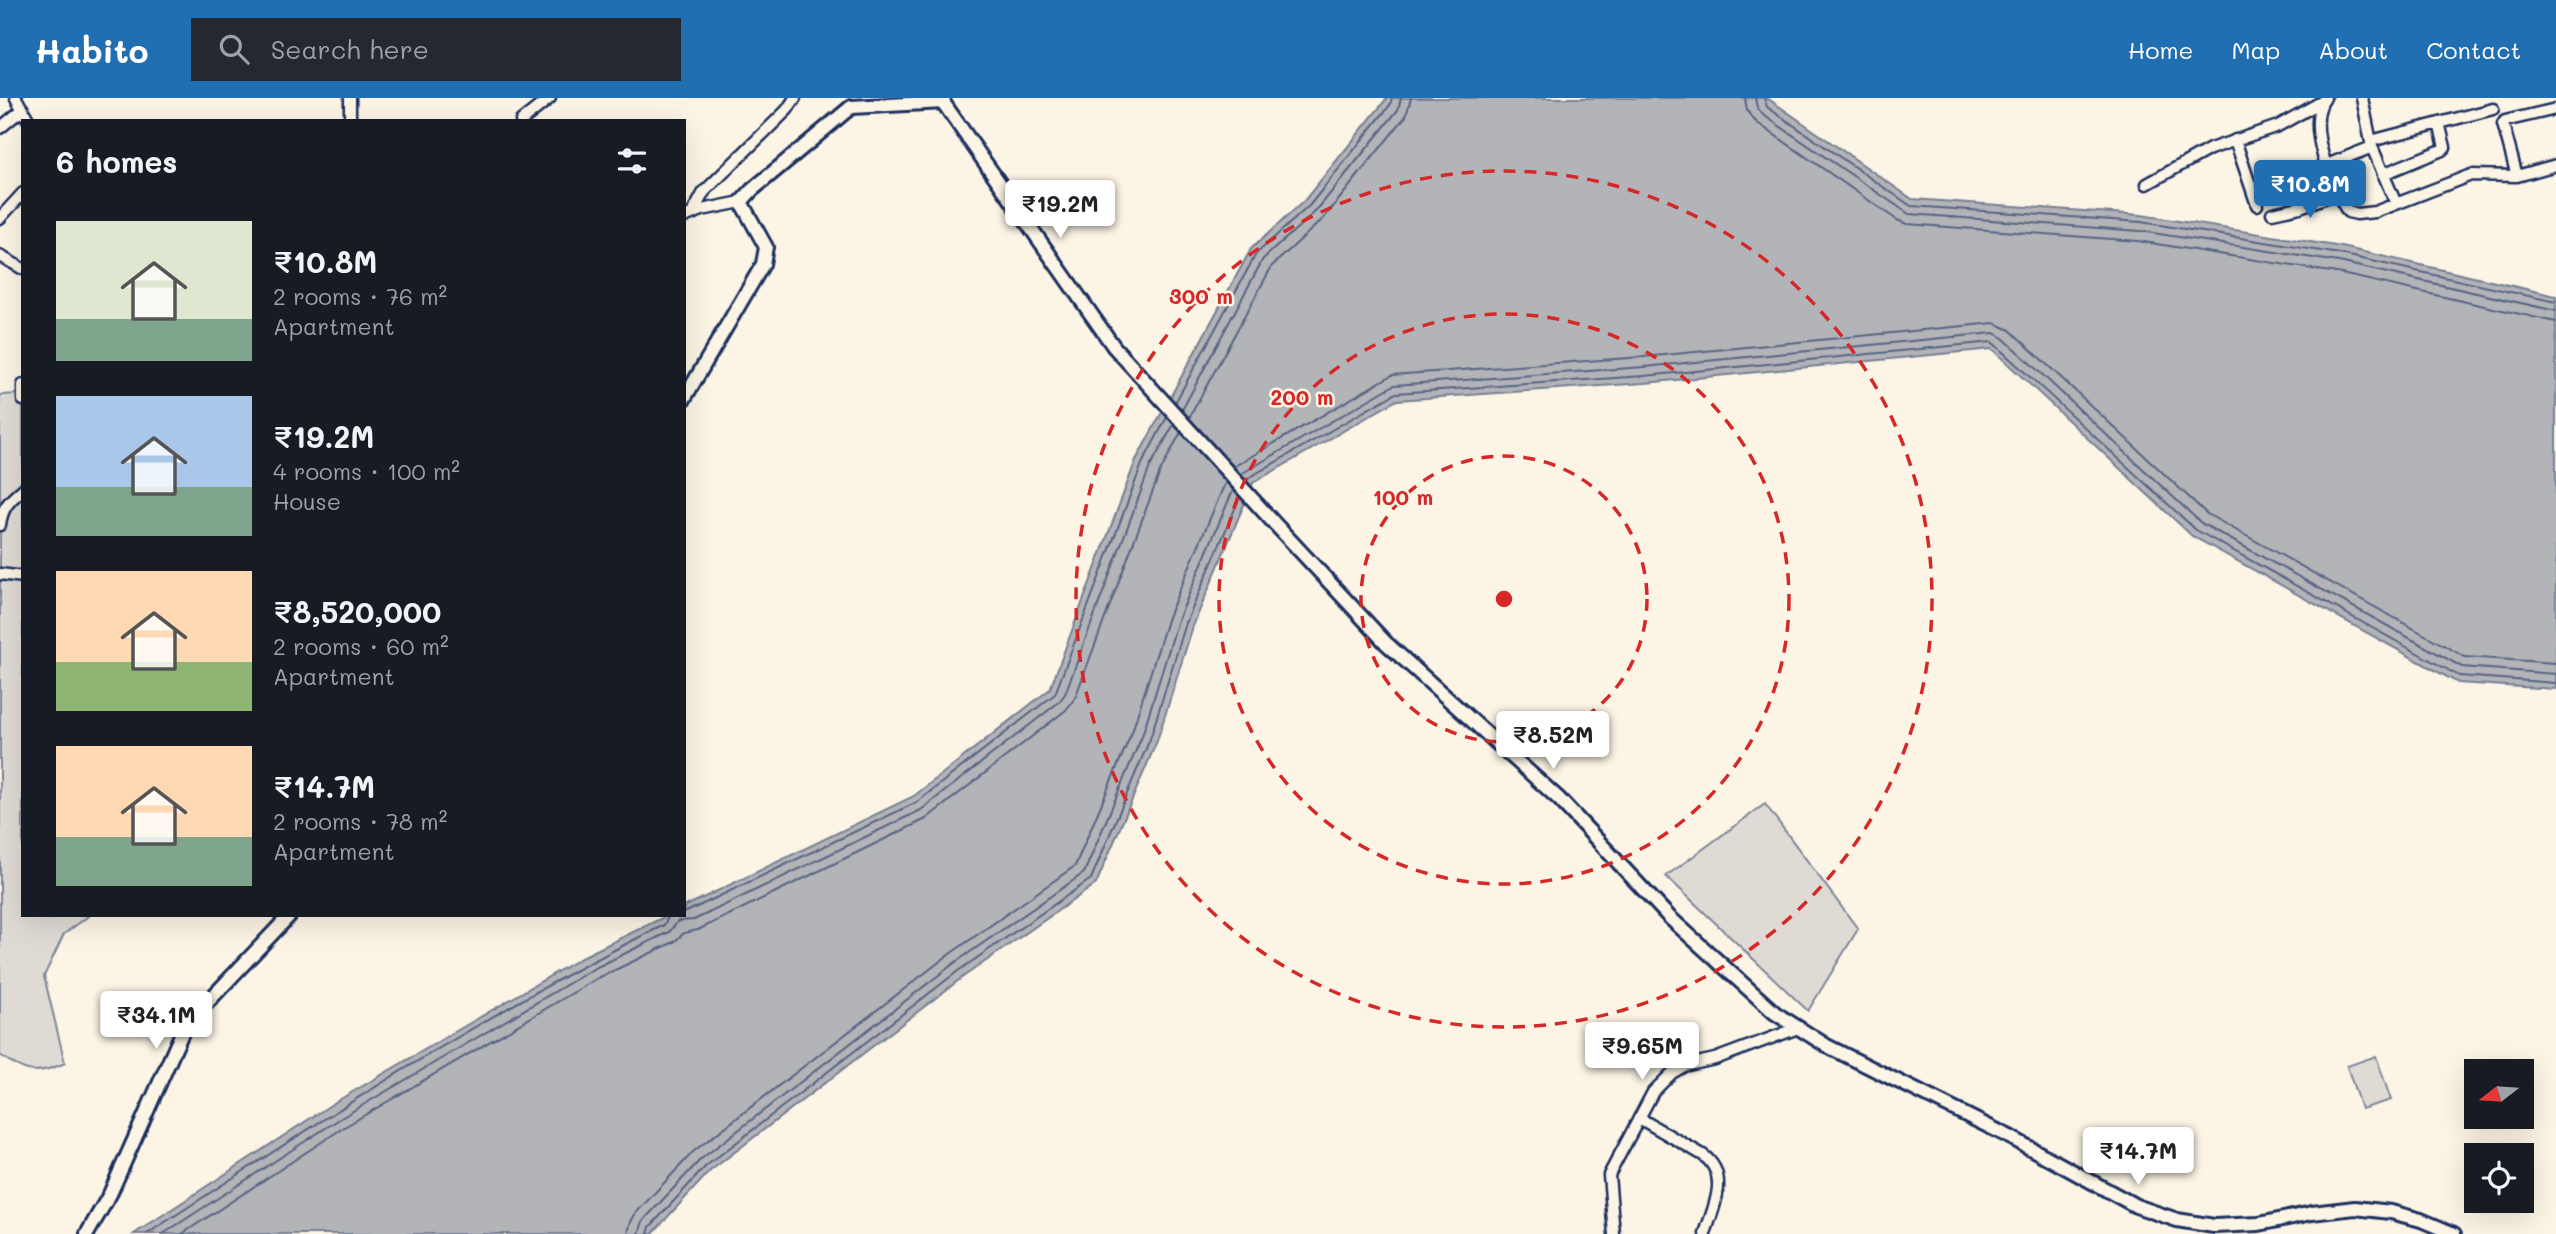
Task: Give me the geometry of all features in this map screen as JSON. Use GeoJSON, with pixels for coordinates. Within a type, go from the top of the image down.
{"type":"FeatureCollection","features":[{"type":"Feature","properties":{"kind":"main road"},"geometry":{"type":"LineString","coordinates":[[686,396],[763,264],[766,247],[741,202],[851,107],[942,100],[1114,347],[1386,643],[1559,799],[1670,918],[1756,998],[1798,1028],[1833,1048],[2008,1136],[2136,1206],[2177,1220],[2236,1230],[2261,1229],[2312,1213],[2355,1209],[2391,1212],[2450,1233]]}},
{"type":"Feature","properties":{"kind":"main road"},"geometry":{"type":"LineString","coordinates":[[87,1234],[110,1195],[185,1026],[288,917]]}},
{"type":"Feature","properties":{"kind":"street"},"geometry":{"type":"LineString","coordinates":[[16,98],[28,119]]}},
{"type":"Feature","properties":{"kind":"street"},"geometry":{"type":"LineString","coordinates":[[350,98],[350,119]]}},
{"type":"Feature","properties":{"kind":"street"},"geometry":{"type":"LineString","coordinates":[[524,119],[536,103],[550,98]]}},
{"type":"Feature","properties":{"kind":"street"},"geometry":{"type":"LineString","coordinates":[[688,216],[704,192],[787,110],[795,98]]}},
{"type":"Feature","properties":{"kind":"street"},"geometry":{"type":"LineString","coordinates":[[2362,98],[2372,144],[2396,204]]}},
{"type":"Feature","properties":{"kind":"street"},"geometry":{"type":"LineString","coordinates":[[2147,184],[2210,149],[2278,126],[2323,100]]}},
{"type":"Feature","properties":{"kind":"street"},"geometry":{"type":"LineString","coordinates":[[2323,100],[2317,122],[2321,150],[2337,193],[2348,212],[2375,212],[2471,175],[2517,176],[2556,165]]}},
{"type":"Feature","properties":{"kind":"street"},"geometry":{"type":"LineString","coordinates":[[0,128],[23,109]]}},
{"type":"Feature","properties":{"kind":"street"},"geometry":{"type":"LineString","coordinates":[[2326,164],[2372,144],[2493,109]]}},
{"type":"Feature","properties":{"kind":"street"},"geometry":{"type":"LineString","coordinates":[[2517,176],[2503,124],[2505,121],[2556,109]]}},
{"type":"Feature","properties":{"kind":"street"},"geometry":{"type":"LineString","coordinates":[[2383,174],[2442,150],[2445,147],[2439,123]]}},
{"type":"Feature","properties":{"kind":"street"},"geometry":{"type":"LineString","coordinates":[[2235,140],[2257,205]]}},
{"type":"Feature","properties":{"kind":"street"},"geometry":{"type":"LineString","coordinates":[[2272,213],[2300,207],[2337,193]]}},
{"type":"Feature","properties":{"kind":"street"},"geometry":{"type":"LineString","coordinates":[[0,218],[21,195]]}},
{"type":"Feature","properties":{"kind":"street"},"geometry":{"type":"LineString","coordinates":[[688,216],[741,202]]}},
{"type":"Feature","properties":{"kind":"street"},"geometry":{"type":"LineString","coordinates":[[0,256],[21,268]]}},
{"type":"Feature","properties":{"kind":"street"},"geometry":{"type":"LineString","coordinates":[[0,525],[1,512],[5,505],[21,491]]}},
{"type":"Feature","properties":{"kind":"street"},"geometry":{"type":"LineString","coordinates":[[0,574],[21,577]]}},
{"type":"Feature","properties":{"kind":"street"},"geometry":{"type":"LineString","coordinates":[[1614,1234],[1609,1175],[1653,1093],[1672,1073],[1684,1066],[1715,1059],[1798,1028]]}},
{"type":"Feature","properties":{"kind":"street"},"geometry":{"type":"LineString","coordinates":[[1639,1118],[1703,1155],[1716,1170],[1718,1188],[1705,1234]]}},
{"type":"Feature","properties":{"kind":"shaded area"},"geometry":{"type":"Polygon","coordinates":[[[21,394],[21,917],[87,917],[64,934],[44,976],[65,1063],[38,1071],[24,1069],[0,1055],[0,395],[21,394]]]}},
{"type":"Feature","properties":{"kind":"shaded area"},"geometry":{"type":"Polygon","coordinates":[[[1765,804],[1858,929],[1808,1011],[1666,876],[1765,804]]]}},
{"type":"Feature","properties":{"kind":"shaded area"},"geometry":{"type":"Polygon","coordinates":[[[2376,1056],[2391,1100],[2361,1109],[2347,1066],[2376,1056]]]}},
{"type":"Feature","properties":{"kind":"water"},"geometry":{"type":"Polygon","coordinates":[[[1387,98],[1767,98],[1912,199],[2141,215],[2342,247],[2556,296],[2556,689],[2458,683],[2192,536],[1992,349],[1645,383],[1397,400],[1253,483],[1193,626],[1157,741],[1096,884],[963,977],[710,1171],[652,1234],[134,1234],[332,1104],[586,955],[664,917],[686,917],[686,906],[914,796],[1050,689],[1136,460],[1251,249],[1304,201],[1387,98]]]}}]}
